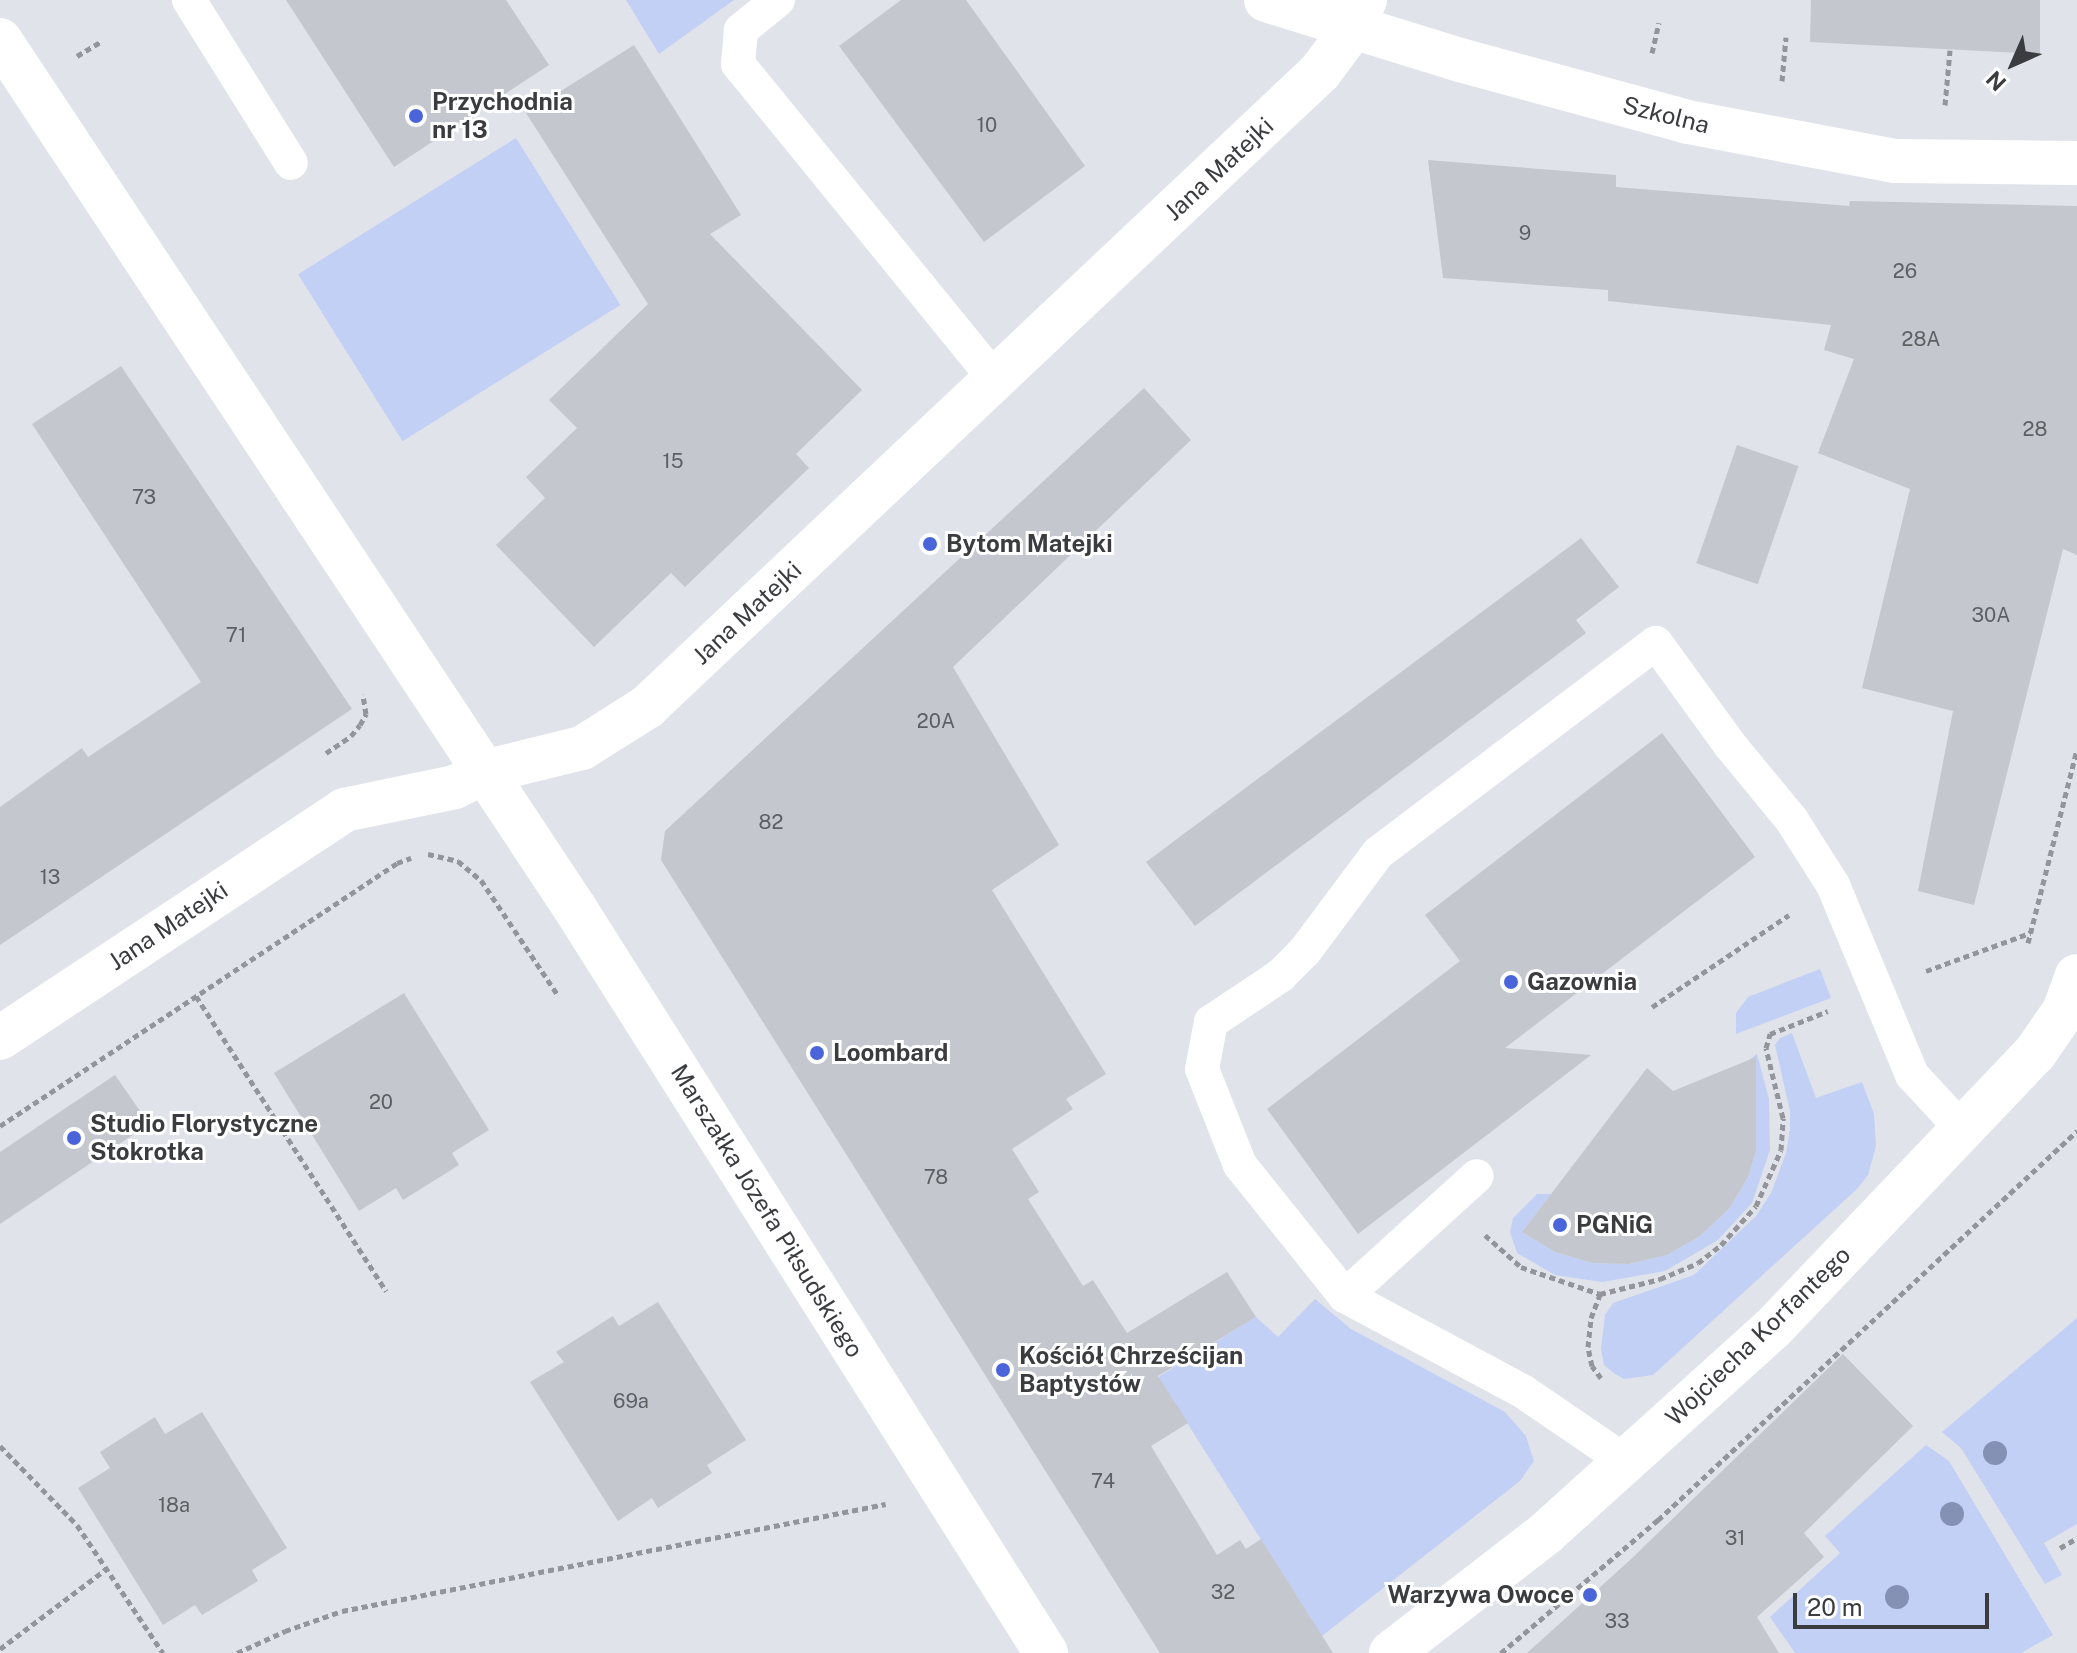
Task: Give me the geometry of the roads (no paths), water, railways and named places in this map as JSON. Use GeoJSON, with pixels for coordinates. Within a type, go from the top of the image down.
{"type":"FeatureCollection","features":[{"type":"Feature","properties":{"kind":"street","name":"Szkolna"},"geometry":{"type":"LineString","coordinates":[[1266,0],[1358,14],[1688,122],[1895,161],[2077,163]]}},
{"type":"Feature","properties":{"kind":"street","name":"Jana Matejki"},"geometry":{"type":"LineString","coordinates":[[0,1038],[344,810],[455,787],[484,772],[582,748],[647,707],[1320,72],[1358,14]]}},
{"type":"Feature","properties":{"kind":"street","name":"Marszałka Józefa Piłsudskiego"},"geometry":{"type":"LineString","coordinates":[[0,40],[653,1031],[1046,1653]]}},
{"type":"Feature","properties":{"kind":"street","name":"Wojciecha Korfantego"},"geometry":{"type":"LineString","coordinates":[[1391,1653],[1546,1533],[1772,1329],[2035,1053],[2064,1011],[2077,976]]}},
{"type":"Feature","properties":{"kind":"lane"},"geometry":{"type":"LineString","coordinates":[[189,0],[291,163]]}},
{"type":"Feature","properties":{"kind":"lane"},"geometry":{"type":"LineString","coordinates":[[778,0],[741,30],[738,64],[995,379]]}},
{"type":"Feature","properties":{"kind":"lane"},"geometry":{"type":"LineString","coordinates":[[1625,1461],[1524,1392],[1345,1296],[1240,1165],[1202,1069],[1211,1022],[1280,976],[1305,951],[1378,853],[1656,643],[1730,745],[1791,819],[1833,885],[1912,1075],[1962,1129]]}},
{"type":"Feature","properties":{"kind":"lane"},"geometry":{"type":"LineString","coordinates":[[1345,1296],[1477,1176]]}},
{"type":"Feature","properties":{"kind":"place","name":"Przychodnia nr 13"},"geometry":{"type":"Point","coordinates":[416,116]}},
{"type":"Feature","properties":{"kind":"place","name":"Bytom Matejki"},"geometry":{"type":"Point","coordinates":[930,544]}},
{"type":"Feature","properties":{"kind":"place","name":"Gazownia"},"geometry":{"type":"Point","coordinates":[1511,982]}},
{"type":"Feature","properties":{"kind":"place","name":"Loombard"},"geometry":{"type":"Point","coordinates":[817,1053]}},
{"type":"Feature","properties":{"kind":"place","name":"Studio Florystyczne Stokrotka"},"geometry":{"type":"Point","coordinates":[74,1138]}},
{"type":"Feature","properties":{"kind":"place","name":"PGNiG"},"geometry":{"type":"Point","coordinates":[1560,1225]}},
{"type":"Feature","properties":{"kind":"place","name":"Kościół Chrześcijan Baptystów"},"geometry":{"type":"Point","coordinates":[1003,1370]}},
{"type":"Feature","properties":{"kind":"place","name":"Warzywa Owoce"},"geometry":{"type":"Point","coordinates":[1590,1595]}}]}
